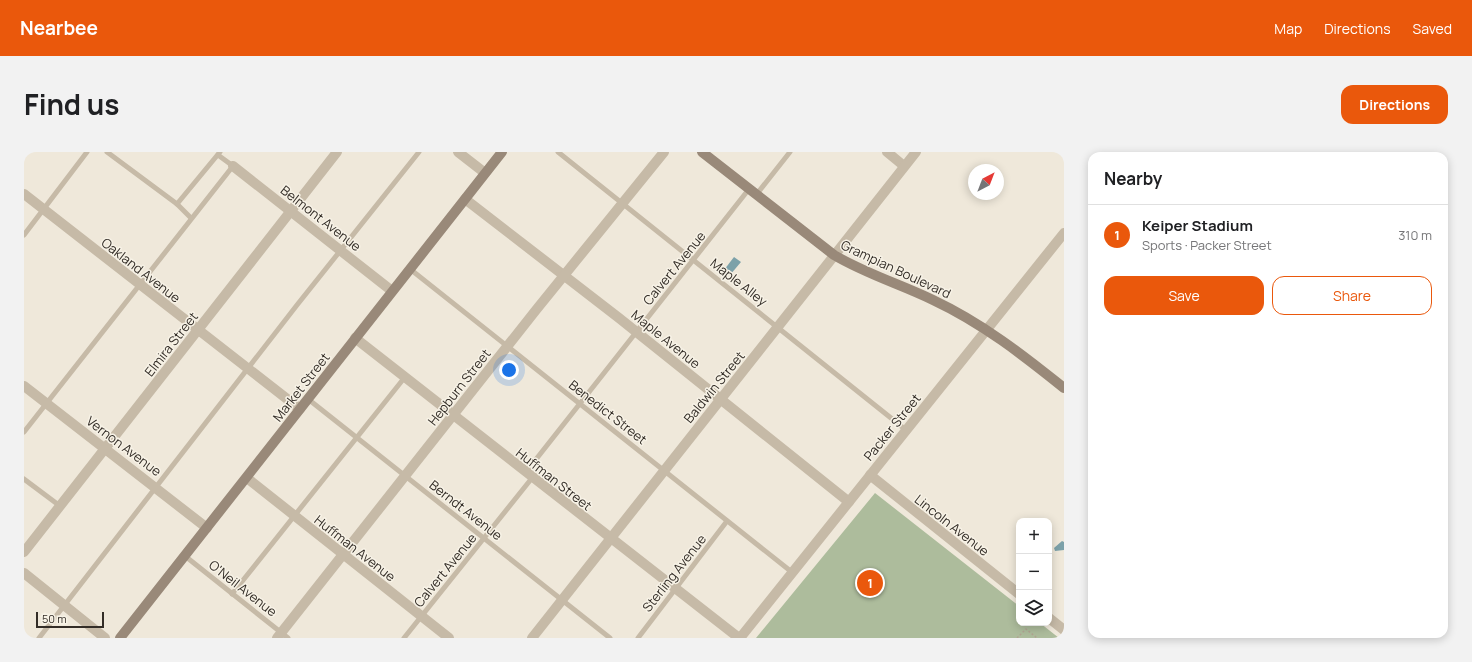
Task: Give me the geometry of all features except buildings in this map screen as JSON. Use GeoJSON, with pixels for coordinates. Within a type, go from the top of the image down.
{"type":"FeatureCollection","features":[{"type":"Feature","properties":{"kind":"main road","name":"Market Street"},"geometry":{"type":"LineString","coordinates":[[123,637],[355,338],[502,152]]}},
{"type":"Feature","properties":{"kind":"main road","name":"Grampian Boulevard"},"geometry":{"type":"LineString","coordinates":[[702,152],[834,255],[880,279],[934,300],[986,329],[1064,388]]}},
{"type":"Feature","properties":{"kind":"street","name":"Elmira Street"},"geometry":{"type":"LineString","coordinates":[[24,552],[292,212],[337,152]]}},
{"type":"Feature","properties":{"kind":"street"},"geometry":{"type":"LineString","coordinates":[[458,152],[485,173]]}},
{"type":"Feature","properties":{"kind":"street","name":"Hepburn Street"},"geometry":{"type":"LineString","coordinates":[[282,636],[343,555],[664,152]]}},
{"type":"Feature","properties":{"kind":"street"},"geometry":{"type":"LineString","coordinates":[[888,152],[904,166]]}},
{"type":"Feature","properties":{"kind":"street","name":"Baldwin Street"},"geometry":{"type":"LineString","coordinates":[[532,638],[916,152]]}},
{"type":"Feature","properties":{"kind":"street","name":"Belmont Avenue"},"geometry":{"type":"LineString","coordinates":[[233,166],[392,292]]}},
{"type":"Feature","properties":{"kind":"street","name":"Oakland Avenue"},"geometry":{"type":"LineString","coordinates":[[24,194],[300,409]]}},
{"type":"Feature","properties":{"kind":"street","name":"Maple Avenue"},"geometry":{"type":"LineString","coordinates":[[465,198],[849,502]]}},
{"type":"Feature","properties":{"kind":"street","name":"Packer Street"},"geometry":{"type":"LineString","coordinates":[[739,638],[793,574],[986,329],[1064,233]]}},
{"type":"Feature","properties":{"kind":"street","name":"Huffman Street"},"geometry":{"type":"LineString","coordinates":[[355,338],[739,638]]}},
{"type":"Feature","properties":{"kind":"street","name":"Vernon Avenue"},"geometry":{"type":"LineString","coordinates":[[24,386],[207,528]]}},
{"type":"Feature","properties":{"kind":"street","name":"Lincoln Avenue"},"geometry":{"type":"LineString","coordinates":[[870,475],[1016,592]]}},
{"type":"Feature","properties":{"kind":"street","name":"Huffman Avenue"},"geometry":{"type":"LineString","coordinates":[[246,478],[449,638]]}},
{"type":"Feature","properties":{"kind":"street"},"geometry":{"type":"LineString","coordinates":[[24,573],[105,638]]}},
{"type":"Feature","properties":{"kind":"street"},"geometry":{"type":"LineString","coordinates":[[1052,620],[1064,630]]}},
{"type":"Feature","properties":{"kind":"lane"},"geometry":{"type":"LineString","coordinates":[[24,235],[87,152]]}},
{"type":"Feature","properties":{"kind":"lane"},"geometry":{"type":"LineString","coordinates":[[107,152],[177,204],[191,218]]}},
{"type":"Feature","properties":{"kind":"lane"},"geometry":{"type":"LineString","coordinates":[[39,638],[297,305],[342,251],[419,152]]}},
{"type":"Feature","properties":{"kind":"lane","name":"Maple Alley"},"geometry":{"type":"LineString","coordinates":[[558,152],[906,430]]}},
{"type":"Feature","properties":{"kind":"lane","name":"Calvert Avenue"},"geometry":{"type":"LineString","coordinates":[[404,638],[484,539],[579,404],[636,332],[693,261],[790,152]]}},
{"type":"Feature","properties":{"kind":"lane"},"geometry":{"type":"LineString","coordinates":[[24,432],[233,166],[219,153],[177,204]]}},
{"type":"Feature","properties":{"kind":"lane","name":"Benedict Street"},"geometry":{"type":"LineString","coordinates":[[410,269],[793,574]]}},
{"type":"Feature","properties":{"kind":"lane"},"geometry":{"type":"LineString","coordinates":[[232,594],[405,377]]}},
{"type":"Feature","properties":{"kind":"lane","name":"Berndt Avenue"},"geometry":{"type":"LineString","coordinates":[[308,399],[610,638]]}},
{"type":"Feature","properties":{"kind":"lane"},"geometry":{"type":"LineString","coordinates":[[24,479],[60,506]]}},
{"type":"Feature","properties":{"kind":"lane","name":"Sterling Avenue"},"geometry":{"type":"LineString","coordinates":[[638,638],[727,522]]}},
{"type":"Feature","properties":{"kind":"lane","name":"O'Neil Avenue"},"geometry":{"type":"LineString","coordinates":[[185,556],[282,636]]}},
{"type":"Feature","properties":{"kind":"path"},"geometry":{"type":"LineString","coordinates":[[1017,638],[1026,628],[1038,638]]}},
{"type":"Feature","properties":{"kind":"green space"},"geometry":{"type":"Polygon","coordinates":[[[875,493],[1016,604],[1016,626],[1044,626],[1059,638],[756,638],[875,493]]]}},
{"type":"Feature","properties":{"kind":"water"},"geometry":{"type":"Polygon","coordinates":[[[734,257],[741,262],[730,275],[724,270],[734,257]]]}},
{"type":"Feature","properties":{"kind":"water"},"geometry":{"type":"Polygon","coordinates":[[[1062,541],[1064,542],[1064,550],[1055,551],[1054,548],[1062,541]]]}},
{"type":"Feature","properties":{"kind":"place","name":"Keiper Stadium"},"geometry":{"type":"Point","coordinates":[870,583]}}]}
